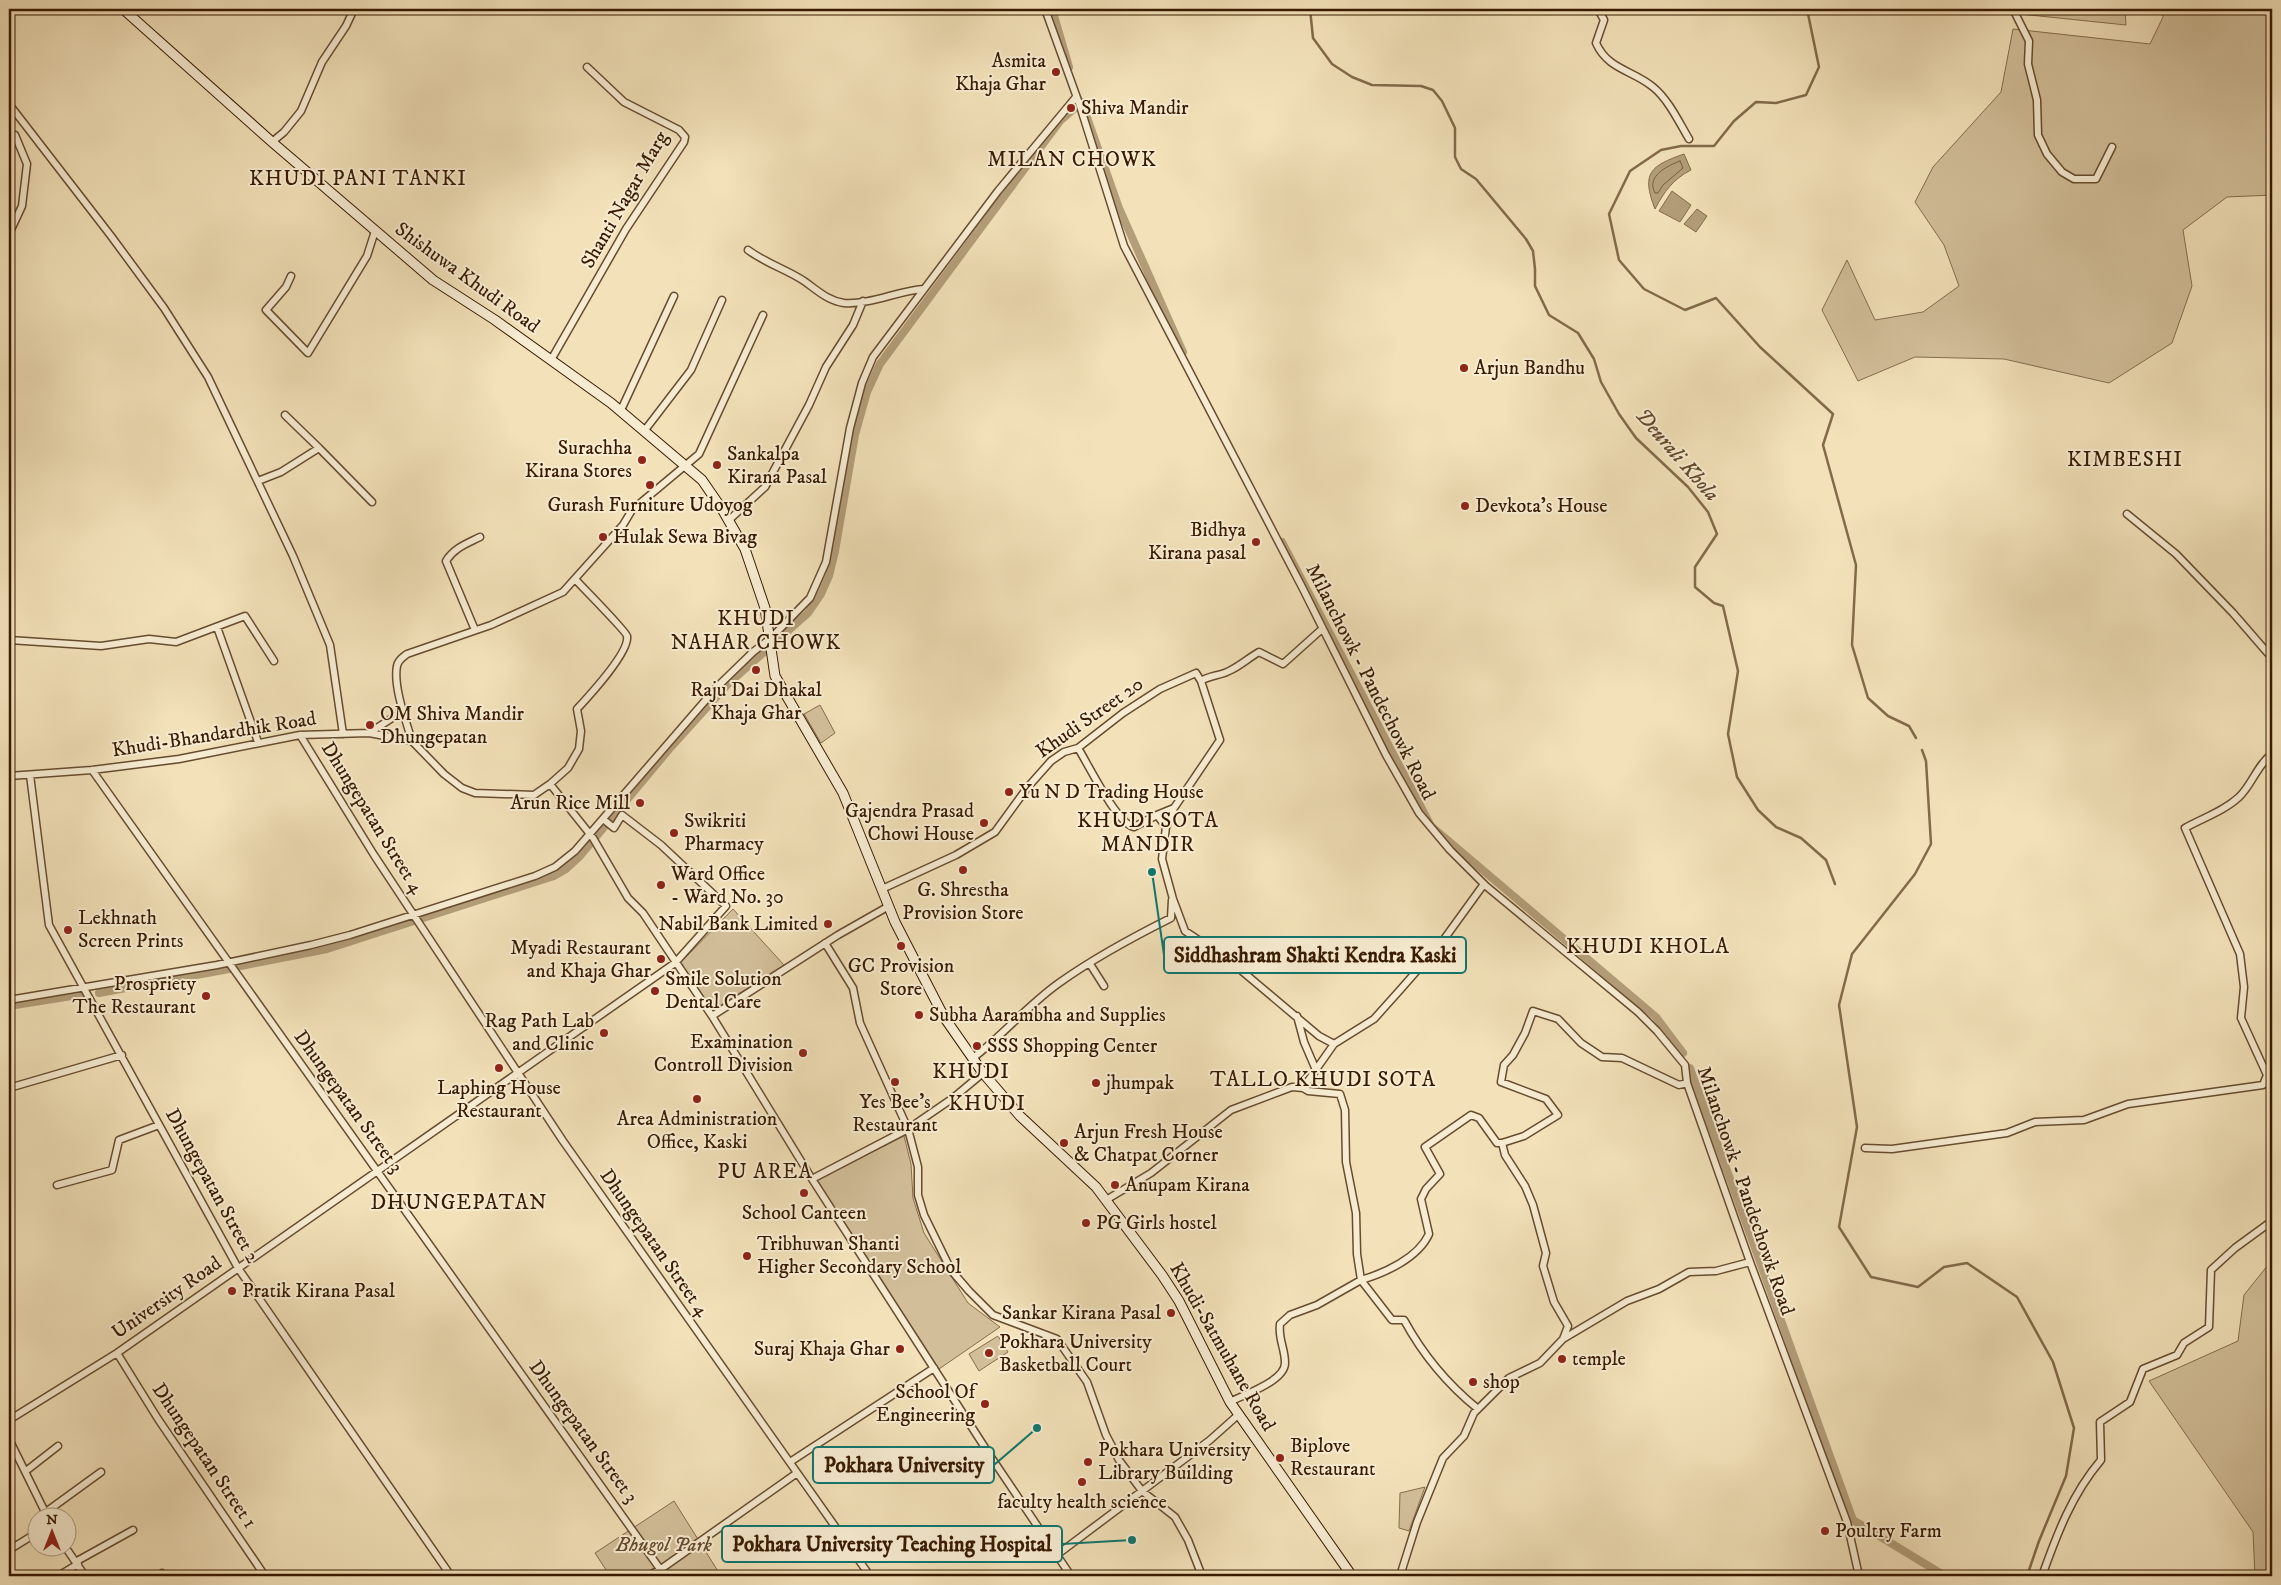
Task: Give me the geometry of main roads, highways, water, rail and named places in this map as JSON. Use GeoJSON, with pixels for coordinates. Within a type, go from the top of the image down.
{"type":"FeatureCollection","features":[{"type":"Feature","properties":{"kind":"main road","name":"Shishuwa Khudi Road"},"geometry":{"type":"LineString","coordinates":[[123,9],[272,142],[433,280],[551,360],[645,430],[702,480],[729,520]]}},
{"type":"Feature","properties":{"kind":"main road","name":"Khudi-Satmuhane Road"},"geometry":{"type":"LineString","coordinates":[[729,520],[745,549],[765,608],[775,676],[843,793],[889,906],[944,1017],[983,1073],[1020,1116],[1085,1175],[1106,1200],[1179,1301],[1238,1415],[1352,1576]]}},
{"type":"Feature","properties":{"kind":"water"},"geometry":{"type":"Polygon","coordinates":[[[1684,154],[1691,170],[1670,186],[1655,209],[1649,187],[1649,179],[1652,173],[1656,167],[1684,154]]]}},
{"type":"Feature","properties":{"kind":"water"},"geometry":{"type":"Polygon","coordinates":[[[1672,191],[1691,205],[1680,222],[1659,211],[1672,191]]]}},
{"type":"Feature","properties":{"kind":"water"},"geometry":{"type":"Polygon","coordinates":[[[1697,209],[1707,216],[1696,232],[1684,224],[1697,209]]]}},
{"type":"Feature","properties":{"kind":"waterway"},"geometry":{"type":"LineString","coordinates":[[1052,9],[1069,67]]}},
{"type":"Feature","properties":{"kind":"waterway","name":"Deurali Khola"},"geometry":{"type":"LineString","coordinates":[[1310,9],[1313,38],[1332,64],[1352,77],[1372,85],[1421,86],[1433,90],[1442,101],[1455,128],[1455,157],[1461,169],[1476,179],[1526,239],[1533,251],[1535,286],[1549,315],[1578,333],[1594,359],[1601,382],[1619,414],[1636,438],[1688,487],[1708,512],[1717,534],[1695,567],[1695,587],[1714,603],[1723,606],[1738,671],[1728,734],[1737,777],[1758,810],[1776,827],[1801,838],[1826,860],[1835,884]]}},
{"type":"Feature","properties":{"kind":"waterway"},"geometry":{"type":"LineString","coordinates":[[1807,9],[1819,67],[1806,95],[1776,103],[1756,102],[1734,121],[1714,146],[1681,146],[1661,150],[1630,171],[1609,214],[1619,260],[1644,289],[1685,310],[1716,298],[1760,347],[1833,414],[1823,445],[1856,565],[1852,645],[1868,698],[1888,716],[1909,726],[1916,738]]}},
{"type":"Feature","properties":{"kind":"waterway"},"geometry":{"type":"LineString","coordinates":[[236,967],[327,949],[554,876],[566,869],[580,856],[671,747],[728,684],[808,613],[821,594],[829,576],[835,551],[855,435],[867,392],[880,364],[1060,121],[1082,102]]}},
{"type":"Feature","properties":{"kind":"waterway"},"geometry":{"type":"LineString","coordinates":[[1083,106],[1119,208],[1183,352]]}},
{"type":"Feature","properties":{"kind":"waterway"},"geometry":{"type":"LineString","coordinates":[[1282,542],[1431,826],[1656,1017],[1683,1053]]}},
{"type":"Feature","properties":{"kind":"waterway"},"geometry":{"type":"LineString","coordinates":[[1922,750],[1926,761],[1931,844],[1915,874],[1852,954],[1839,1005],[1857,1127],[1839,1227],[1871,1277],[1918,1287],[1944,1267],[1967,1263],[2017,1297],[2053,1362],[2074,1428],[2066,1476],[2039,1541],[2027,1576]]}},
{"type":"Feature","properties":{"kind":"waterway"},"geometry":{"type":"LineString","coordinates":[[99,993],[229,969]]}},
{"type":"Feature","properties":{"kind":"waterway"},"geometry":{"type":"LineString","coordinates":[[9,1006],[84,994]]}},
{"type":"Feature","properties":{"kind":"waterway"},"geometry":{"type":"LineString","coordinates":[[1690,1068],[1853,1520],[1945,1576]]}},
{"type":"Feature","properties":{"kind":"waterway"},"geometry":{"type":"LineString","coordinates":[[2018,1576],[2027,1574]]}},
{"type":"Feature","properties":{"kind":"place","name":"Asmita Khaja Ghar"},"geometry":{"type":"Point","coordinates":[1056,72]}},
{"type":"Feature","properties":{"kind":"place","name":"Shiva Mandir"},"geometry":{"type":"Point","coordinates":[1071,108]}},
{"type":"Feature","properties":{"kind":"place","name":"Arjun Bandhu"},"geometry":{"type":"Point","coordinates":[1464,368]}},
{"type":"Feature","properties":{"kind":"place","name":"Surachha Kirana Stores"},"geometry":{"type":"Point","coordinates":[642,460]}},
{"type":"Feature","properties":{"kind":"place","name":"Sankalpa Kirana Pasal"},"geometry":{"type":"Point","coordinates":[717,465]}},
{"type":"Feature","properties":{"kind":"place","name":"Gurash Furniture Udoyog"},"geometry":{"type":"Point","coordinates":[650,485]}},
{"type":"Feature","properties":{"kind":"place","name":"Devkota's House"},"geometry":{"type":"Point","coordinates":[1465,506]}},
{"type":"Feature","properties":{"kind":"place","name":"Hulak Sewa Bivag"},"geometry":{"type":"Point","coordinates":[603,537]}},
{"type":"Feature","properties":{"kind":"place","name":"Bidhya Kirana pasal"},"geometry":{"type":"Point","coordinates":[1256,542]}},
{"type":"Feature","properties":{"kind":"place","name":"Raju Dai Dhakal Khaja Ghar"},"geometry":{"type":"Point","coordinates":[756,670]}},
{"type":"Feature","properties":{"kind":"place","name":"OM Shiva Mandir Dhungepatan"},"geometry":{"type":"Point","coordinates":[370,725]}},
{"type":"Feature","properties":{"kind":"place","name":"Yu N D Trading House"},"geometry":{"type":"Point","coordinates":[1009,792]}},
{"type":"Feature","properties":{"kind":"place","name":"Arun Rice Mill"},"geometry":{"type":"Point","coordinates":[640,803]}},
{"type":"Feature","properties":{"kind":"place","name":"Gajendra Prasad Chowi House"},"geometry":{"type":"Point","coordinates":[984,823]}},
{"type":"Feature","properties":{"kind":"place","name":"Swikriti Pharmacy"},"geometry":{"type":"Point","coordinates":[674,833]}},
{"type":"Feature","properties":{"kind":"place","name":"G. Shrestha Provision Store"},"geometry":{"type":"Point","coordinates":[963,870]}},
{"type":"Feature","properties":{"kind":"place","name":"Siddhashram Shakti Kendra Kaski"},"geometry":{"type":"Point","coordinates":[1152,872]}},
{"type":"Feature","properties":{"kind":"place","name":"Ward Office - Ward No. 30"},"geometry":{"type":"Point","coordinates":[661,885]}},
{"type":"Feature","properties":{"kind":"place","name":"Nabil Bank Limited"},"geometry":{"type":"Point","coordinates":[828,924]}},
{"type":"Feature","properties":{"kind":"place","name":"Lekhnath Screen Prints"},"geometry":{"type":"Point","coordinates":[68,930]}},
{"type":"Feature","properties":{"kind":"place","name":"GC Provision Store"},"geometry":{"type":"Point","coordinates":[901,946]}},
{"type":"Feature","properties":{"kind":"place","name":"Myadi Restaurant and Khaja Ghar"},"geometry":{"type":"Point","coordinates":[661,959]}},
{"type":"Feature","properties":{"kind":"place","name":"Smile Solution Dental Care"},"geometry":{"type":"Point","coordinates":[655,991]}},
{"type":"Feature","properties":{"kind":"place","name":"Prospriety The Restaurant"},"geometry":{"type":"Point","coordinates":[206,996]}},
{"type":"Feature","properties":{"kind":"place","name":"Subha Aarambha and Supplies"},"geometry":{"type":"Point","coordinates":[919,1015]}},
{"type":"Feature","properties":{"kind":"place","name":"Rag Path Lab and Clinic"},"geometry":{"type":"Point","coordinates":[604,1033]}},
{"type":"Feature","properties":{"kind":"place","name":"SSS Shopping Center"},"geometry":{"type":"Point","coordinates":[977,1046]}},
{"type":"Feature","properties":{"kind":"place","name":"Examination Controll Division"},"geometry":{"type":"Point","coordinates":[803,1053]}},
{"type":"Feature","properties":{"kind":"place","name":"Laphing House Restaurant"},"geometry":{"type":"Point","coordinates":[499,1068]}},
{"type":"Feature","properties":{"kind":"place","name":"Yes Bee's Restaurant"},"geometry":{"type":"Point","coordinates":[895,1082]}},
{"type":"Feature","properties":{"kind":"place","name":"jhumpak"},"geometry":{"type":"Point","coordinates":[1096,1083]}},
{"type":"Feature","properties":{"kind":"place","name":"Area Administration Office, Kaski"},"geometry":{"type":"Point","coordinates":[697,1099]}},
{"type":"Feature","properties":{"kind":"place","name":"Arjun Fresh House & Chatpat Corner"},"geometry":{"type":"Point","coordinates":[1064,1143]}},
{"type":"Feature","properties":{"kind":"place","name":"Anupam Kirana"},"geometry":{"type":"Point","coordinates":[1115,1185]}},
{"type":"Feature","properties":{"kind":"place","name":"School Canteen"},"geometry":{"type":"Point","coordinates":[804,1193]}},
{"type":"Feature","properties":{"kind":"place","name":"PG Girls hostel"},"geometry":{"type":"Point","coordinates":[1086,1223]}},
{"type":"Feature","properties":{"kind":"place","name":"Tribhuwan Shanti Higher Secondary School"},"geometry":{"type":"Point","coordinates":[747,1256]}},
{"type":"Feature","properties":{"kind":"place","name":"Pratik Kirana Pasal"},"geometry":{"type":"Point","coordinates":[232,1291]}},
{"type":"Feature","properties":{"kind":"place","name":"Sankar Kirana Pasal"},"geometry":{"type":"Point","coordinates":[1171,1313]}},
{"type":"Feature","properties":{"kind":"place","name":"Suraj Khaja Ghar"},"geometry":{"type":"Point","coordinates":[900,1349]}},
{"type":"Feature","properties":{"kind":"place","name":"Pokhara University Basketball Court"},"geometry":{"type":"Point","coordinates":[989,1353]}},
{"type":"Feature","properties":{"kind":"place","name":"temple"},"geometry":{"type":"Point","coordinates":[1562,1359]}},
{"type":"Feature","properties":{"kind":"place","name":"shop"},"geometry":{"type":"Point","coordinates":[1473,1382]}},
{"type":"Feature","properties":{"kind":"place","name":"School Of Engineering"},"geometry":{"type":"Point","coordinates":[985,1404]}},
{"type":"Feature","properties":{"kind":"place","name":"Pokhara University"},"geometry":{"type":"Point","coordinates":[1037,1428]}},
{"type":"Feature","properties":{"kind":"place","name":"Biplove Restaurant"},"geometry":{"type":"Point","coordinates":[1280,1458]}},
{"type":"Feature","properties":{"kind":"place","name":"Pokhara University Library Building"},"geometry":{"type":"Point","coordinates":[1088,1462]}},
{"type":"Feature","properties":{"kind":"place","name":"faculty health science"},"geometry":{"type":"Point","coordinates":[1082,1482]}},
{"type":"Feature","properties":{"kind":"place","name":"Poultry Farm"},"geometry":{"type":"Point","coordinates":[1825,1531]}},
{"type":"Feature","properties":{"kind":"place","name":"Pokhara University Teaching Hospital"},"geometry":{"type":"Point","coordinates":[1132,1540]}},
{"type":"Feature","properties":{"kind":"district","name":"MILAN CHOWK"},"geometry":{"type":"Point","coordinates":[1072,160]}},
{"type":"Feature","properties":{"kind":"district","name":"KHUDI PANI TANKI"},"geometry":{"type":"Point","coordinates":[358,179]}},
{"type":"Feature","properties":{"kind":"district","name":"KIMBESHI"},"geometry":{"type":"Point","coordinates":[2125,460]}},
{"type":"Feature","properties":{"kind":"district","name":"KHUDI NAHAR CHOWK"},"geometry":{"type":"Point","coordinates":[756,631]}},
{"type":"Feature","properties":{"kind":"district","name":"KHUDI SOTA MANDIR"},"geometry":{"type":"Point","coordinates":[1148,833]}},
{"type":"Feature","properties":{"kind":"district","name":"KHUDI KHOLA"},"geometry":{"type":"Point","coordinates":[1648,947]}},
{"type":"Feature","properties":{"kind":"district","name":"KHUDI"},"geometry":{"type":"Point","coordinates":[971,1072]}},
{"type":"Feature","properties":{"kind":"district","name":"TALLO KHUDI SOTA"},"geometry":{"type":"Point","coordinates":[1323,1080]}},
{"type":"Feature","properties":{"kind":"district","name":"KHUDI"},"geometry":{"type":"Point","coordinates":[987,1104]}},
{"type":"Feature","properties":{"kind":"district","name":"PU AREA"},"geometry":{"type":"Point","coordinates":[765,1172]}},
{"type":"Feature","properties":{"kind":"district","name":"DHUNGEPATAN"},"geometry":{"type":"Point","coordinates":[459,1203]}},
{"type":"Feature","properties":{"kind":"park label","name":"Bhugol Park"},"geometry":{"type":"Point","coordinates":[664,1545]}}]}
